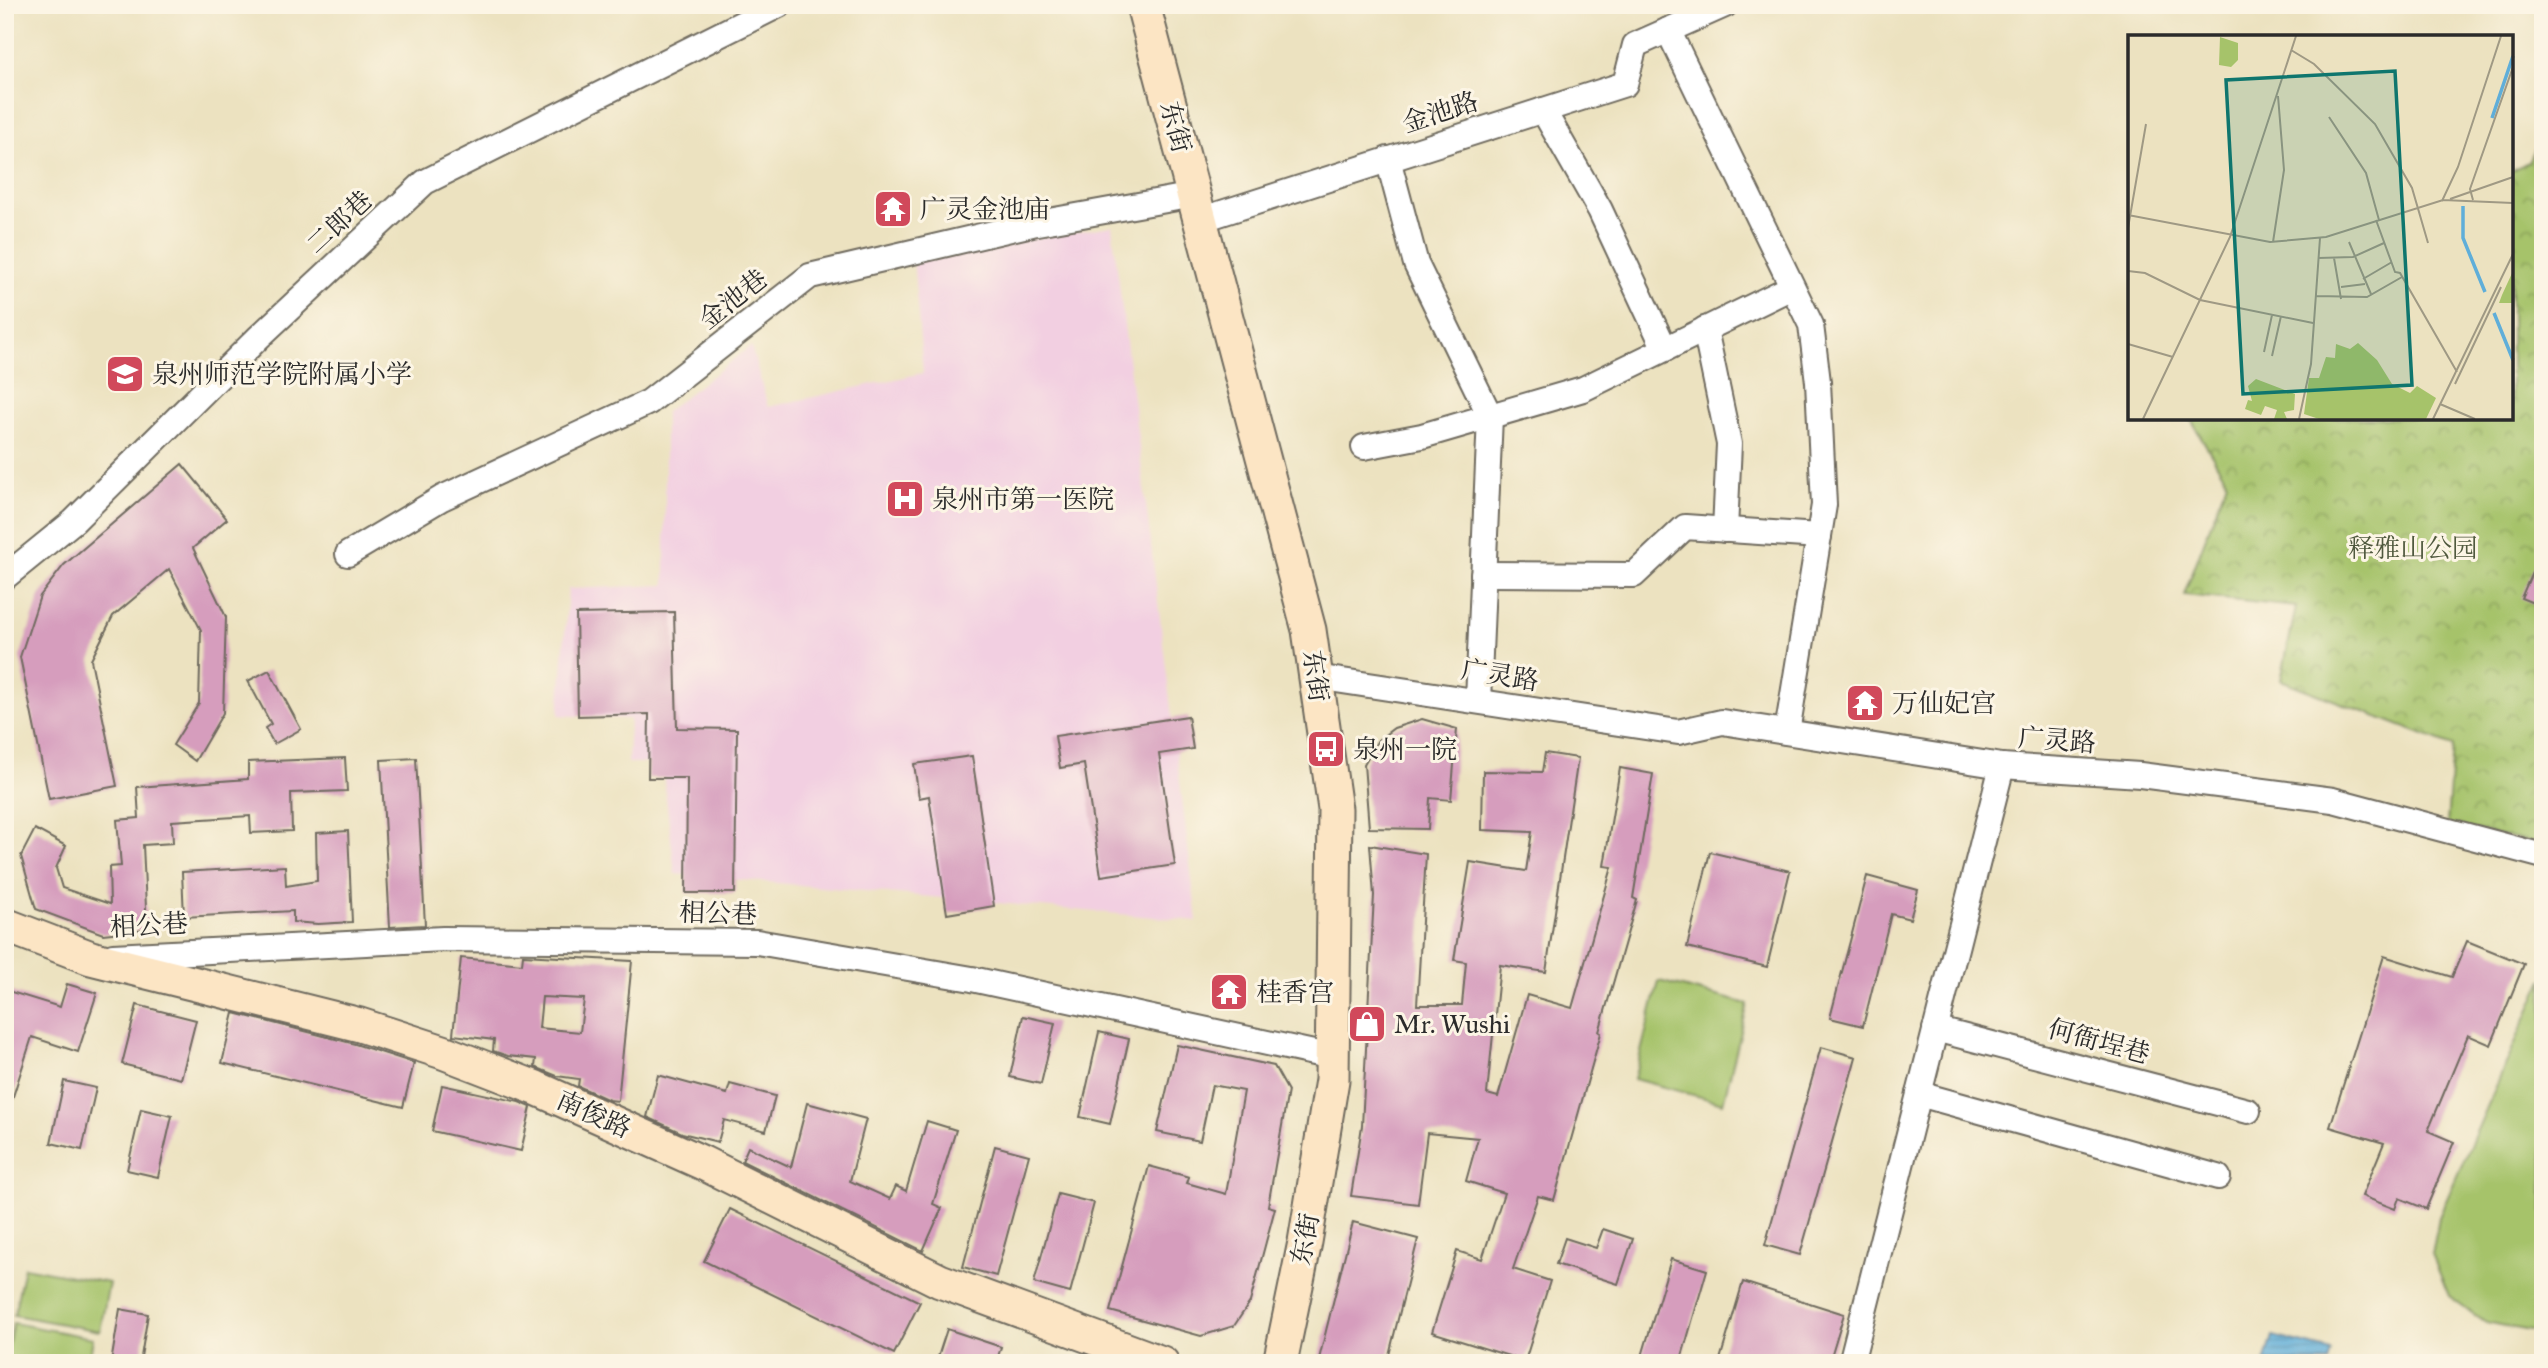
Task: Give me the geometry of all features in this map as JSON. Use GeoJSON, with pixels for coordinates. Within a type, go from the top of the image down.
{"type":"FeatureCollection","features":[{"type":"Feature","properties":{"kind":"main road","name":"东街"},"geometry":{"type":"LineString","coordinates":[[1143,5],[1205,209]]}},
{"type":"Feature","properties":{"kind":"main road","name":"东街"},"geometry":{"type":"LineString","coordinates":[[1165,5],[1205,209],[1309,630],[1325,678],[1344,775],[1350,995],[1327,1199],[1290,1363]]}},
{"type":"Feature","properties":{"kind":"main road","name":"东街"},"geometry":{"type":"LineString","coordinates":[[1280,1363],[1305,1242],[1332,1080],[1335,809],[1325,678]]}},
{"type":"Feature","properties":{"kind":"main road","name":"南俊路"},"geometry":{"type":"LineString","coordinates":[[5,925],[91,958],[347,1021],[443,1052],[536,1088],[703,1163],[940,1281],[1162,1363]]}},
{"type":"Feature","properties":{"kind":"street","name":"二郎巷"},"geometry":{"type":"LineString","coordinates":[[5,577],[74,522],[259,337],[425,182],[779,5]]}},
{"type":"Feature","properties":{"kind":"street"},"geometry":{"type":"LineString","coordinates":[[1725,5],[1668,30],[1811,325],[1818,382],[1824,505],[1787,732]]}},
{"type":"Feature","properties":{"kind":"street","name":"金池路"},"geometry":{"type":"LineString","coordinates":[[1205,209],[1388,159],[1625,84],[1635,45],[1668,30]]}},
{"type":"Feature","properties":{"kind":"street"},"geometry":{"type":"LineString","coordinates":[[1544,110],[1600,210],[1665,349]]}},
{"type":"Feature","properties":{"kind":"street"},"geometry":{"type":"LineString","coordinates":[[1388,159],[1416,264],[1490,416],[1478,701]]}},
{"type":"Feature","properties":{"kind":"street","name":"金池巷"},"geometry":{"type":"LineString","coordinates":[[348,554],[442,498],[649,402],[810,276],[1032,224],[1205,209]]}},
{"type":"Feature","properties":{"kind":"street"},"geometry":{"type":"LineString","coordinates":[[1364,447],[1422,436],[1583,388],[1793,287]]}},
{"type":"Feature","properties":{"kind":"street"},"geometry":{"type":"LineString","coordinates":[[1705,330],[1729,444],[1725,530]]}},
{"type":"Feature","properties":{"kind":"street"},"geometry":{"type":"LineString","coordinates":[[1483,575],[1634,575],[1685,527],[1819,536]]}},
{"type":"Feature","properties":{"kind":"street","name":"广灵路"},"geometry":{"type":"LineString","coordinates":[[1325,678],[1678,732],[1722,722],[2002,766],[2140,775],[2333,800],[2543,856]]}},
{"type":"Feature","properties":{"kind":"street"},"geometry":{"type":"LineString","coordinates":[[1851,1363],[2002,766]]}},
{"type":"Feature","properties":{"kind":"street","name":"相公巷"},"geometry":{"type":"LineString","coordinates":[[91,958],[443,939],[757,942],[972,979],[1332,1057]]}},
{"type":"Feature","properties":{"kind":"street","name":"何衙埕巷"},"geometry":{"type":"LineString","coordinates":[[1935,1029],[2248,1111]]}},
{"type":"Feature","properties":{"kind":"street"},"geometry":{"type":"LineString","coordinates":[[1919,1094],[2218,1177]]}},
{"type":"Feature","properties":{"kind":"shaded area","name":"泉州市第一医院"},"geometry":{"type":"Polygon","coordinates":[[[1112,226],[1197,921],[675,874],[662,763],[628,763],[630,719],[559,715],[568,589],[665,585],[665,412],[751,346],[768,407],[923,373],[913,258],[1112,226]]]}},
{"type":"Feature","properties":{"kind":"green space","name":"释雅山公园"},"geometry":{"type":"Polygon","coordinates":[[[2543,135],[2543,844],[2447,824],[2453,746],[2281,680],[2296,607],[2184,595],[2227,481],[2191,420],[2513,420],[2513,170],[2528,162],[2543,135]]]}},
{"type":"Feature","properties":{"kind":"green space"},"geometry":{"type":"Polygon","coordinates":[[[2543,979],[2543,1329],[2534,1332],[2486,1322],[2449,1296],[2432,1255],[2439,1217],[2543,979]]]}},
{"type":"Feature","properties":{"kind":"green space"},"geometry":{"type":"Polygon","coordinates":[[[1659,981],[1748,1004],[1723,1103],[1634,1079],[1659,981]]]}},
{"type":"Feature","properties":{"kind":"green space"},"geometry":{"type":"Polygon","coordinates":[[[24,1267],[109,1283],[100,1331],[14,1315],[24,1267]]]}},
{"type":"Feature","properties":{"kind":"green space"},"geometry":{"type":"Polygon","coordinates":[[[13,1323],[93,1338],[89,1363],[5,1363],[13,1323]]]}},
{"type":"Feature","properties":{"kind":"water"},"geometry":{"type":"Polygon","coordinates":[[[2273,1336],[2331,1351],[2328,1363],[2265,1363],[2273,1336]]]}},
{"type":"Feature","properties":{"kind":"building"},"geometry":{"type":"Polygon","coordinates":[[[182,464],[227,519],[193,548],[226,617],[223,713],[195,761],[173,745],[199,703],[201,630],[169,569],[113,616],[91,660],[117,786],[49,799],[20,657],[40,596],[64,565],[182,464]]]}},
{"type":"Feature","properties":{"kind":"building"},"geometry":{"type":"Polygon","coordinates":[[[2543,547],[2543,607],[2521,598],[2543,547]]]}},
{"type":"Feature","properties":{"kind":"building"},"geometry":{"type":"Polygon","coordinates":[[[674,612],[677,728],[737,729],[735,893],[686,893],[687,778],[648,778],[649,714],[578,716],[576,614],[674,612]]]}},
{"type":"Feature","properties":{"kind":"building"},"geometry":{"type":"Polygon","coordinates":[[[269,670],[301,729],[274,744],[265,728],[271,724],[248,681],[269,670]]]}},
{"type":"Feature","properties":{"kind":"building"},"geometry":{"type":"Polygon","coordinates":[[[1188,716],[1193,749],[1159,754],[1175,865],[1101,876],[1084,764],[1060,768],[1055,736],[1188,716]]]}},
{"type":"Feature","properties":{"kind":"building"},"geometry":{"type":"Polygon","coordinates":[[[1422,719],[1457,729],[1451,800],[1430,798],[1428,829],[1369,828],[1364,764],[1378,740],[1394,728],[1422,719]]]}},
{"type":"Feature","properties":{"kind":"building"},"geometry":{"type":"Polygon","coordinates":[[[1545,753],[1578,758],[1546,972],[1500,965],[1487,1094],[1498,1097],[1527,995],[1572,1008],[1612,867],[1604,866],[1620,768],[1653,774],[1633,898],[1637,900],[1554,1200],[1538,1196],[1513,1269],[1550,1281],[1525,1361],[1432,1332],[1457,1251],[1482,1259],[1504,1193],[1466,1181],[1478,1138],[1427,1133],[1418,1204],[1351,1196],[1362,1126],[1374,895],[1370,845],[1426,854],[1417,1005],[1462,1005],[1466,962],[1454,960],[1470,862],[1526,871],[1532,832],[1482,830],[1483,771],[1542,772],[1545,753]]]}},
{"type":"Feature","properties":{"kind":"building"},"geometry":{"type":"Polygon","coordinates":[[[972,756],[994,906],[947,914],[929,796],[919,798],[914,764],[972,756]]]}},
{"type":"Feature","properties":{"kind":"building"},"geometry":{"type":"Polygon","coordinates":[[[345,758],[347,791],[291,793],[292,831],[251,833],[250,816],[172,821],[173,843],[143,845],[147,929],[103,934],[36,909],[21,856],[35,829],[66,846],[56,868],[62,888],[110,904],[109,867],[121,866],[117,820],[139,818],[137,787],[248,779],[248,762],[345,758]]]}},
{"type":"Feature","properties":{"kind":"building"},"geometry":{"type":"Polygon","coordinates":[[[416,758],[425,925],[390,927],[381,760],[416,758]]]}},
{"type":"Feature","properties":{"kind":"building"},"geometry":{"type":"Polygon","coordinates":[[[348,831],[352,922],[293,922],[293,911],[184,917],[182,872],[285,866],[286,886],[317,881],[316,833],[348,831]]]}},
{"type":"Feature","properties":{"kind":"building"},"geometry":{"type":"Polygon","coordinates":[[[1710,852],[1790,871],[1767,967],[1687,947],[1710,852]]]}},
{"type":"Feature","properties":{"kind":"building"},"geometry":{"type":"Polygon","coordinates":[[[1867,876],[1918,890],[1910,919],[1891,914],[1863,1026],[1830,1018],[1867,876]]]}},
{"type":"Feature","properties":{"kind":"building"},"geometry":{"type":"Polygon","coordinates":[[[2467,941],[2524,964],[2491,1045],[2468,1035],[2428,1131],[2454,1142],[2426,1209],[2399,1198],[2395,1209],[2362,1196],[2384,1143],[2330,1127],[2384,956],[2452,977],[2467,941]]]}},
{"type":"Feature","properties":{"kind":"building"},"geometry":{"type":"Polygon","coordinates":[[[523,955],[632,961],[618,1101],[609,1100],[578,1086],[579,1079],[557,1076],[535,1067],[536,1059],[508,1056],[493,1051],[494,1040],[453,1035],[461,958],[522,964],[523,955]],[[542,997],[539,1028],[580,1032],[584,999],[542,997]]]}},
{"type":"Feature","properties":{"kind":"building"},"geometry":{"type":"Polygon","coordinates":[[[67,984],[97,993],[78,1052],[32,1037],[9,1109],[5,1108],[5,990],[60,1007],[67,984]]]}},
{"type":"Feature","properties":{"kind":"building"},"geometry":{"type":"Polygon","coordinates":[[[137,1005],[196,1020],[181,1079],[122,1064],[137,1005]]]}},
{"type":"Feature","properties":{"kind":"building"},"geometry":{"type":"Polygon","coordinates":[[[234,1013],[355,1044],[414,1063],[403,1107],[222,1063],[234,1013]]]}},
{"type":"Feature","properties":{"kind":"building"},"geometry":{"type":"Polygon","coordinates":[[[1023,1016],[1055,1023],[1041,1084],[1010,1077],[1023,1016]]]}},
{"type":"Feature","properties":{"kind":"building"},"geometry":{"type":"Polygon","coordinates":[[[1099,1032],[1129,1039],[1110,1124],[1080,1117],[1099,1032]]]}},
{"type":"Feature","properties":{"kind":"building"},"geometry":{"type":"Polygon","coordinates":[[[1177,1045],[1274,1066],[1288,1091],[1268,1206],[1275,1208],[1250,1302],[1234,1326],[1201,1336],[1110,1311],[1149,1166],[1189,1177],[1187,1183],[1226,1194],[1244,1091],[1212,1085],[1200,1141],[1157,1132],[1177,1045]]]}},
{"type":"Feature","properties":{"kind":"building"},"geometry":{"type":"Polygon","coordinates":[[[1821,1047],[1856,1057],[1800,1255],[1765,1245],[1821,1047]]]}},
{"type":"Feature","properties":{"kind":"building"},"geometry":{"type":"Polygon","coordinates":[[[658,1075],[727,1094],[730,1084],[775,1096],[766,1131],[724,1120],[718,1142],[682,1133],[647,1117],[658,1075]]]}},
{"type":"Feature","properties":{"kind":"building"},"geometry":{"type":"Polygon","coordinates":[[[64,1081],[96,1088],[82,1150],[51,1143],[64,1081]]]}},
{"type":"Feature","properties":{"kind":"building"},"geometry":{"type":"Polygon","coordinates":[[[442,1085],[531,1107],[521,1151],[432,1131],[442,1085]]]}},
{"type":"Feature","properties":{"kind":"building"},"geometry":{"type":"Polygon","coordinates":[[[807,1103],[866,1119],[850,1181],[890,1199],[896,1186],[906,1191],[927,1121],[956,1130],[933,1204],[942,1208],[923,1251],[742,1161],[748,1147],[791,1167],[807,1103]]]}},
{"type":"Feature","properties":{"kind":"building"},"geometry":{"type":"Polygon","coordinates":[[[141,1109],[172,1116],[158,1177],[127,1170],[141,1109]]]}},
{"type":"Feature","properties":{"kind":"building"},"geometry":{"type":"Polygon","coordinates":[[[995,1146],[1029,1155],[996,1276],[963,1267],[995,1146]]]}},
{"type":"Feature","properties":{"kind":"building"},"geometry":{"type":"Polygon","coordinates":[[[1058,1194],[1094,1203],[1070,1293],[1034,1283],[1058,1194]]]}},
{"type":"Feature","properties":{"kind":"building"},"geometry":{"type":"Polygon","coordinates":[[[730,1209],[920,1302],[894,1354],[704,1261],[730,1209]]]}},
{"type":"Feature","properties":{"kind":"building"},"geometry":{"type":"Polygon","coordinates":[[[1353,1222],[1418,1239],[1387,1363],[1318,1363],[1353,1222]]]}},
{"type":"Feature","properties":{"kind":"building"},"geometry":{"type":"Polygon","coordinates":[[[1603,1229],[1633,1239],[1618,1284],[1556,1264],[1565,1238],[1596,1248],[1603,1229]]]}},
{"type":"Feature","properties":{"kind":"building"},"geometry":{"type":"Polygon","coordinates":[[[1671,1259],[1707,1270],[1680,1363],[1640,1363],[1671,1259]]]}},
{"type":"Feature","properties":{"kind":"building"},"geometry":{"type":"Polygon","coordinates":[[[1743,1282],[1844,1314],[1829,1363],[1719,1363],[1743,1282]]]}},
{"type":"Feature","properties":{"kind":"building"},"geometry":{"type":"Polygon","coordinates":[[[120,1309],[148,1314],[140,1363],[111,1363],[120,1309]]]}},
{"type":"Feature","properties":{"kind":"building"},"geometry":{"type":"Polygon","coordinates":[[[947,1329],[1001,1347],[996,1363],[936,1363],[947,1329]]]}},
{"type":"Feature","properties":{"kind":"place","name":"广灵金池庙"},"geometry":{"type":"Point","coordinates":[893,209]}},
{"type":"Feature","properties":{"kind":"place","name":"泉州师范学院附属小学"},"geometry":{"type":"Point","coordinates":[125,374]}},
{"type":"Feature","properties":{"kind":"place","name":"泉州市第一医院"},"geometry":{"type":"Point","coordinates":[905,499]}},
{"type":"Feature","properties":{"kind":"place","name":"万仙妃宫"},"geometry":{"type":"Point","coordinates":[1865,703]}},
{"type":"Feature","properties":{"kind":"place","name":"泉州一院"},"geometry":{"type":"Point","coordinates":[1326,749]}},
{"type":"Feature","properties":{"kind":"place","name":"桂香宫"},"geometry":{"type":"Point","coordinates":[1229,992]}},
{"type":"Feature","properties":{"kind":"place","name":"Mr. Wushi"},"geometry":{"type":"Point","coordinates":[1367,1024]}}]}
